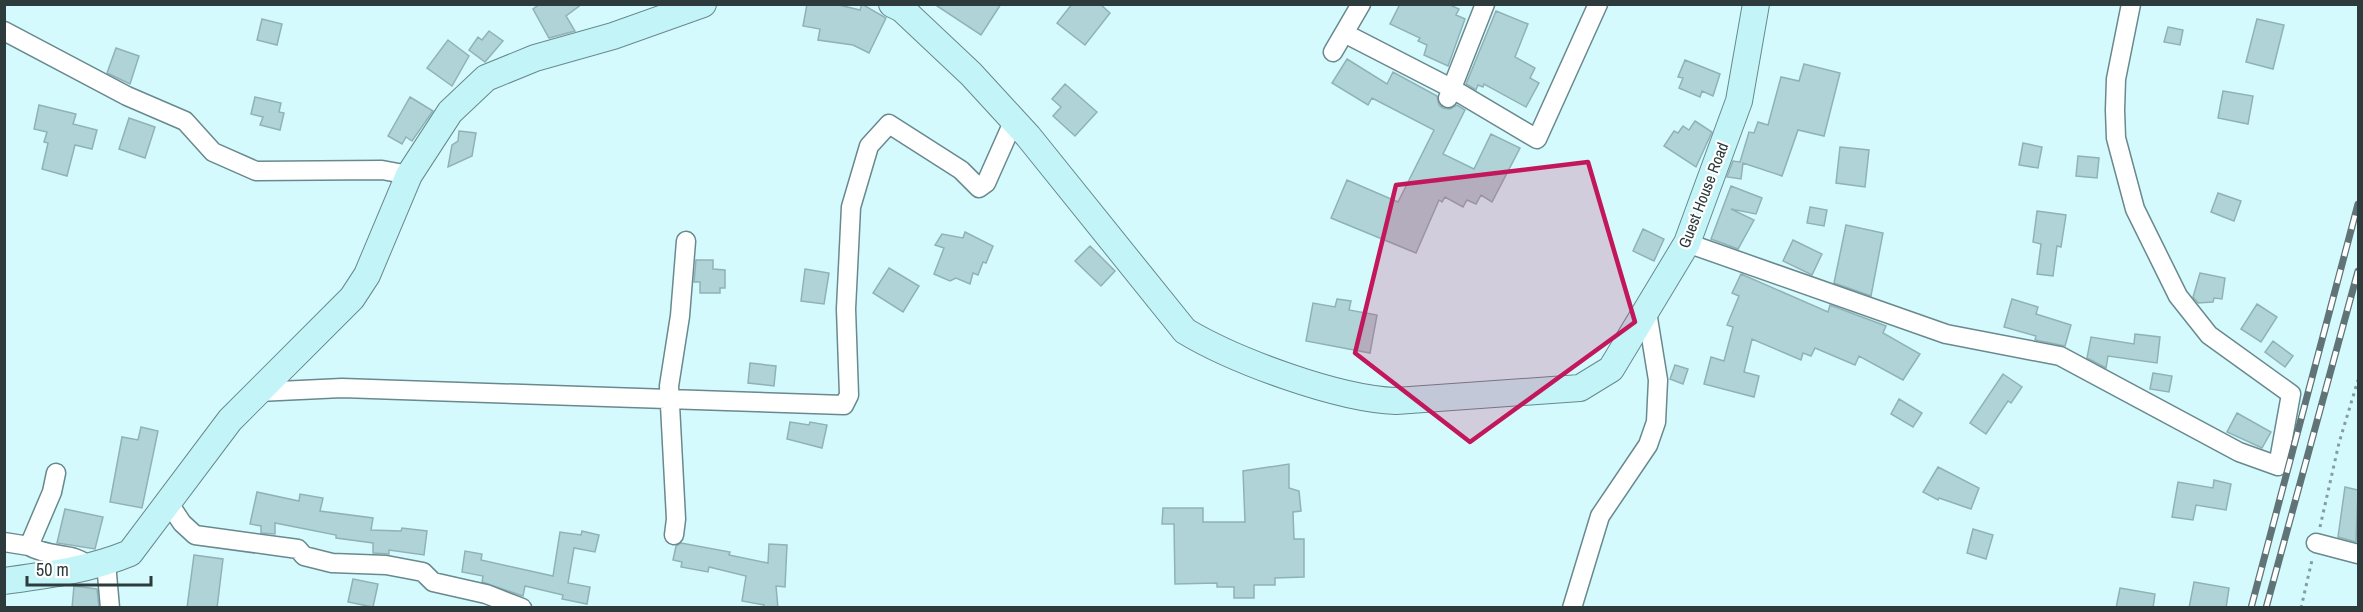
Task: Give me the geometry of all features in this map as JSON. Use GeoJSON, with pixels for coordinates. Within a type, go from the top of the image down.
{"type":"FeatureCollection","features":[{"type":"Feature","properties":{"kind":"main road"},"geometry":{"type":"LineString","coordinates":[[4,581],[98,565],[130,553],[230,420],[352,298],[367,275],[409,175],[450,112],[486,78],[536,58],[613,36],[703,4]]}},
{"type":"Feature","properties":{"kind":"main road"},"geometry":{"type":"LineString","coordinates":[[892,4],[902,9],[936,41],[1014,120]]}},
{"type":"Feature","properties":{"kind":"main road","name":"Guest House Road"},"geometry":{"type":"LineString","coordinates":[[1014,120],[1185,331],[1214,349],[1312,383],[1371,400],[1396,401],[1580,388],[1611,369],[1687,243],[1739,101],[1756,4]]}},
{"type":"Feature","properties":{"kind":"street"},"geometry":{"type":"LineString","coordinates":[[1334,52],[1360,4]]}},
{"type":"Feature","properties":{"kind":"street"},"geometry":{"type":"LineString","coordinates":[[1449,94],[1485,4]]}},
{"type":"Feature","properties":{"kind":"street"},"geometry":{"type":"LineString","coordinates":[[1344,33],[1449,94],[1537,140],[1598,4]]}},
{"type":"Feature","properties":{"kind":"street"},"geometry":{"type":"LineString","coordinates":[[1687,243],[1946,334],[2060,356],[2239,452],[2278,466],[2291,394],[2210,336],[2178,296],[2135,209],[2116,138],[2115,110],[2116,79],[2131,4]]}},
{"type":"Feature","properties":{"kind":"street"},"geometry":{"type":"LineString","coordinates":[[4,31],[127,96],[185,121],[213,152],[256,171],[382,170],[409,175]]}},
{"type":"Feature","properties":{"kind":"street"},"geometry":{"type":"LineString","coordinates":[[258,392],[342,388],[844,405],[849,395],[846,309],[851,207],[869,146],[889,124],[961,170],[979,188],[986,183],[1014,120]]}},
{"type":"Feature","properties":{"kind":"street"},"geometry":{"type":"LineString","coordinates":[[674,535],[676,519],[669,386],[680,316],[686,241]]}},
{"type":"Feature","properties":{"kind":"street"},"geometry":{"type":"LineString","coordinates":[[1572,608],[1600,516],[1648,445],[1656,422],[1658,380],[1647,312]]}},
{"type":"Feature","properties":{"kind":"street"},"geometry":{"type":"LineString","coordinates":[[29,546],[52,492],[56,473]]}},
{"type":"Feature","properties":{"kind":"street"},"geometry":{"type":"LineString","coordinates":[[168,502],[182,523],[195,535],[298,549],[304,556],[332,563],[386,565],[423,572],[433,582],[486,594],[522,608]]}},
{"type":"Feature","properties":{"kind":"street"},"geometry":{"type":"LineString","coordinates":[[4,542],[29,546],[44,555],[81,558],[98,565],[110,608]]}},
{"type":"Feature","properties":{"kind":"street"},"geometry":{"type":"LineString","coordinates":[[2316,543],[2358,554]]}},
{"type":"Feature","properties":{"kind":"path"},"geometry":{"type":"LineString","coordinates":[[2301,608],[2339,443],[2358,380]]}},
{"type":"Feature","properties":{"kind":"highlighted area"},"geometry":{"type":"Polygon","coordinates":[[[1588,162],[1635,322],[1470,442],[1355,353],[1396,185],[1588,162]]]}},
{"type":"Feature","properties":{"kind":"building"},"geometry":{"type":"Polygon","coordinates":[[[540,4],[582,4],[566,16],[575,31],[549,38],[533,9],[540,4]]]}},
{"type":"Feature","properties":{"kind":"building"},"geometry":{"type":"Polygon","coordinates":[[[807,4],[835,4],[860,10],[862,4],[886,18],[869,53],[853,45],[818,40],[820,29],[803,26],[807,4]]]}},
{"type":"Feature","properties":{"kind":"building"},"geometry":{"type":"Polygon","coordinates":[[[934,4],[1001,4],[981,35],[934,4]]]}},
{"type":"Feature","properties":{"kind":"building"},"geometry":{"type":"Polygon","coordinates":[[[1072,4],[1100,4],[1110,13],[1085,45],[1057,23],[1072,4]]]}},
{"type":"Feature","properties":{"kind":"building"},"geometry":{"type":"Polygon","coordinates":[[[1400,4],[1448,4],[1459,9],[1456,15],[1465,19],[1448,66],[1424,55],[1427,45],[1418,41],[1420,38],[1390,24],[1400,4]]]}},
{"type":"Feature","properties":{"kind":"building"},"geometry":{"type":"Polygon","coordinates":[[[1496,11],[1528,24],[1515,57],[1535,68],[1530,78],[1539,83],[1526,107],[1484,84],[1483,87],[1478,85],[1476,90],[1466,84],[1496,11]]]}},
{"type":"Feature","properties":{"kind":"building"},"geometry":{"type":"Polygon","coordinates":[[[262,19],[282,24],[277,45],[257,40],[262,19]]]}},
{"type":"Feature","properties":{"kind":"building"},"geometry":{"type":"Polygon","coordinates":[[[2257,19],[2284,25],[2273,69],[2246,62],[2257,19]]]}},
{"type":"Feature","properties":{"kind":"building"},"geometry":{"type":"Polygon","coordinates":[[[2168,27],[2183,30],[2180,45],[2164,42],[2168,27]]]}},
{"type":"Feature","properties":{"kind":"building"},"geometry":{"type":"Polygon","coordinates":[[[489,31],[503,41],[485,62],[469,50],[478,37],[482,40],[489,31]]]}},
{"type":"Feature","properties":{"kind":"building"},"geometry":{"type":"Polygon","coordinates":[[[448,40],[469,56],[452,86],[427,68],[448,40]]]}},
{"type":"Feature","properties":{"kind":"building"},"geometry":{"type":"Polygon","coordinates":[[[116,48],[139,56],[130,84],[107,73],[116,48]]]}},
{"type":"Feature","properties":{"kind":"building"},"geometry":{"type":"Polygon","coordinates":[[[1347,59],[1387,84],[1393,72],[1437,96],[1439,105],[1443,108],[1450,109],[1457,105],[1465,110],[1443,154],[1474,169],[1491,134],[1520,148],[1492,202],[1481,195],[1476,204],[1467,200],[1463,207],[1445,197],[1442,202],[1439,200],[1416,253],[1331,218],[1347,180],[1398,202],[1434,130],[1372,98],[1368,105],[1332,83],[1347,59]]]}},
{"type":"Feature","properties":{"kind":"building"},"geometry":{"type":"Polygon","coordinates":[[[1685,60],[1720,74],[1713,96],[1702,91],[1700,97],[1679,88],[1683,78],[1678,77],[1685,60]]]}},
{"type":"Feature","properties":{"kind":"building"},"geometry":{"type":"Polygon","coordinates":[[[1804,64],[1840,73],[1824,136],[1798,130],[1782,176],[1743,163],[1741,179],[1727,177],[1733,161],[1740,162],[1749,132],[1754,133],[1758,122],[1768,125],[1781,77],[1799,81],[1804,64]]]}},
{"type":"Feature","properties":{"kind":"building"},"geometry":{"type":"Polygon","coordinates":[[[1065,84],[1097,112],[1075,136],[1053,116],[1061,107],[1052,99],[1065,84]]]}},
{"type":"Feature","properties":{"kind":"building"},"geometry":{"type":"Polygon","coordinates":[[[2223,91],[2253,96],[2248,124],[2218,118],[2223,91]]]}},
{"type":"Feature","properties":{"kind":"building"},"geometry":{"type":"Polygon","coordinates":[[[255,97],[281,103],[279,112],[284,113],[280,130],[260,125],[263,117],[251,114],[255,97]]]}},
{"type":"Feature","properties":{"kind":"building"},"geometry":{"type":"Polygon","coordinates":[[[410,97],[433,111],[412,141],[406,137],[402,144],[388,136],[410,97]]]}},
{"type":"Feature","properties":{"kind":"building"},"geometry":{"type":"Polygon","coordinates":[[[39,105],[76,114],[73,124],[97,130],[92,149],[75,145],[67,176],[42,169],[48,143],[44,142],[47,132],[34,129],[39,105]]]}},
{"type":"Feature","properties":{"kind":"building"},"geometry":{"type":"Polygon","coordinates":[[[129,118],[155,127],[145,158],[119,149],[129,118]]]}},
{"type":"Feature","properties":{"kind":"building"},"geometry":{"type":"Polygon","coordinates":[[[1695,121],[1712,132],[1696,167],[1664,146],[1674,131],[1678,133],[1683,126],[1689,130],[1695,121]]]}},
{"type":"Feature","properties":{"kind":"building"},"geometry":{"type":"Polygon","coordinates":[[[459,131],[476,133],[472,156],[448,167],[452,145],[458,141],[459,131]]]}},
{"type":"Feature","properties":{"kind":"building"},"geometry":{"type":"Polygon","coordinates":[[[2023,143],[2042,147],[2038,168],[2019,165],[2023,143]]]}},
{"type":"Feature","properties":{"kind":"building"},"geometry":{"type":"Polygon","coordinates":[[[1840,147],[1869,150],[1865,187],[1836,183],[1840,147]]]}},
{"type":"Feature","properties":{"kind":"building"},"geometry":{"type":"Polygon","coordinates":[[[2078,156],[2099,158],[2097,178],[2076,176],[2078,156]]]}},
{"type":"Feature","properties":{"kind":"building"},"geometry":{"type":"Polygon","coordinates":[[[1731,186],[1762,198],[1756,214],[1731,209],[1754,220],[1738,249],[1711,239],[1731,186]]]}},
{"type":"Feature","properties":{"kind":"building"},"geometry":{"type":"Polygon","coordinates":[[[2218,193],[2241,201],[2234,221],[2211,212],[2218,193]]]}},
{"type":"Feature","properties":{"kind":"building"},"geometry":{"type":"Polygon","coordinates":[[[1810,207],[1827,210],[1824,226],[1807,223],[1810,207]]]}},
{"type":"Feature","properties":{"kind":"building"},"geometry":{"type":"Polygon","coordinates":[[[2037,211],[2066,215],[2061,247],[2057,246],[2053,276],[2037,274],[2041,244],[2033,242],[2037,211]]]}},
{"type":"Feature","properties":{"kind":"building"},"geometry":{"type":"Polygon","coordinates":[[[1846,225],[1883,233],[1871,296],[1834,283],[1846,225]]]}},
{"type":"Feature","properties":{"kind":"building"},"geometry":{"type":"Polygon","coordinates":[[[1643,229],[1664,239],[1654,261],[1633,251],[1643,229]]]}},
{"type":"Feature","properties":{"kind":"building"},"geometry":{"type":"Polygon","coordinates":[[[965,232],[993,246],[978,275],[973,273],[970,284],[956,278],[950,281],[934,274],[944,248],[935,245],[942,234],[963,238],[965,232]]]}},
{"type":"Feature","properties":{"kind":"building"},"geometry":{"type":"Polygon","coordinates":[[[1793,240],[1822,254],[1812,275],[1783,261],[1793,240]]]}},
{"type":"Feature","properties":{"kind":"building"},"geometry":{"type":"Polygon","coordinates":[[[1090,246],[1115,271],[1101,286],[1075,261],[1090,246]]]}},
{"type":"Feature","properties":{"kind":"building"},"geometry":{"type":"Polygon","coordinates":[[[696,260],[713,260],[713,269],[725,270],[725,288],[720,288],[720,293],[700,293],[700,282],[694,282],[696,260]]]}},
{"type":"Feature","properties":{"kind":"building"},"geometry":{"type":"Polygon","coordinates":[[[889,268],[919,286],[903,312],[873,293],[889,268]]]}},
{"type":"Feature","properties":{"kind":"building"},"geometry":{"type":"Polygon","coordinates":[[[805,269],[829,273],[824,304],[801,301],[805,269]]]}},
{"type":"Feature","properties":{"kind":"building"},"geometry":{"type":"Polygon","coordinates":[[[2200,273],[2225,278],[2222,299],[2214,298],[2213,302],[2198,303],[2193,297],[2200,273]]]}},
{"type":"Feature","properties":{"kind":"building"},"geometry":{"type":"Polygon","coordinates":[[[1741,274],[1828,312],[1830,305],[1886,326],[1883,333],[1920,354],[1903,380],[1859,356],[1855,365],[1815,348],[1811,356],[1803,353],[1801,360],[1752,339],[1744,372],[1759,376],[1754,397],[1704,384],[1711,357],[1724,361],[1733,327],[1727,325],[1739,296],[1732,293],[1741,274]]]}},
{"type":"Feature","properties":{"kind":"building"},"geometry":{"type":"Polygon","coordinates":[[[1337,299],[1351,301],[1349,310],[1377,315],[1370,353],[1306,341],[1313,303],[1335,307],[1337,299]]]}},
{"type":"Feature","properties":{"kind":"building"},"geometry":{"type":"Polygon","coordinates":[[[2012,299],[2038,307],[2036,314],[2071,325],[2065,346],[2035,340],[2036,336],[2004,327],[2012,299]]]}},
{"type":"Feature","properties":{"kind":"building"},"geometry":{"type":"Polygon","coordinates":[[[2257,304],[2277,317],[2261,342],[2241,329],[2257,304]]]}},
{"type":"Feature","properties":{"kind":"building"},"geometry":{"type":"Polygon","coordinates":[[[2135,334],[2160,337],[2157,363],[2108,356],[2106,368],[2087,358],[2091,337],[2134,344],[2135,334]]]}},
{"type":"Feature","properties":{"kind":"building"},"geometry":{"type":"Polygon","coordinates":[[[2273,341],[2293,356],[2285,367],[2265,352],[2273,341]]]}},
{"type":"Feature","properties":{"kind":"building"},"geometry":{"type":"Polygon","coordinates":[[[750,363],[776,366],[774,386],[748,383],[750,363]]]}},
{"type":"Feature","properties":{"kind":"building"},"geometry":{"type":"Polygon","coordinates":[[[1675,365],[1688,369],[1683,384],[1670,379],[1675,365]]]}},
{"type":"Feature","properties":{"kind":"building"},"geometry":{"type":"Polygon","coordinates":[[[2153,373],[2172,376],[2169,392],[2150,389],[2153,373]]]}},
{"type":"Feature","properties":{"kind":"building"},"geometry":{"type":"Polygon","coordinates":[[[2003,374],[2022,387],[2011,403],[2008,401],[1986,434],[1970,423],[2003,374]]]}},
{"type":"Feature","properties":{"kind":"building"},"geometry":{"type":"Polygon","coordinates":[[[1899,399],[1922,413],[1913,427],[1891,414],[1899,399]]]}},
{"type":"Feature","properties":{"kind":"building"},"geometry":{"type":"Polygon","coordinates":[[[2237,413],[2271,432],[2262,448],[2227,432],[2237,413]]]}},
{"type":"Feature","properties":{"kind":"building"},"geometry":{"type":"Polygon","coordinates":[[[790,422],[827,425],[822,448],[787,439],[790,422]]]}},
{"type":"Feature","properties":{"kind":"building"},"geometry":{"type":"Polygon","coordinates":[[[141,427],[158,431],[142,508],[110,502],[122,437],[138,440],[141,427]]]}},
{"type":"Feature","properties":{"kind":"building"},"geometry":{"type":"Polygon","coordinates":[[[1289,464],[1289,488],[1299,491],[1301,511],[1293,512],[1294,539],[1304,539],[1304,577],[1275,578],[1275,585],[1254,585],[1254,598],[1234,598],[1234,587],[1217,587],[1217,583],[1175,584],[1174,524],[1162,524],[1163,508],[1203,508],[1203,522],[1245,522],[1243,471],[1289,464]]]}},
{"type":"Feature","properties":{"kind":"building"},"geometry":{"type":"Polygon","coordinates":[[[1938,467],[1979,488],[1971,509],[1939,498],[1938,500],[1923,492],[1938,467]]]}},
{"type":"Feature","properties":{"kind":"building"},"geometry":{"type":"Polygon","coordinates":[[[2214,480],[2231,484],[2226,510],[2196,505],[2193,520],[2172,517],[2178,482],[2213,488],[2214,480]]]}},
{"type":"Feature","properties":{"kind":"building"},"geometry":{"type":"Polygon","coordinates":[[[2345,487],[2358,490],[2356,542],[2338,537],[2345,487]]]}},
{"type":"Feature","properties":{"kind":"building"},"geometry":{"type":"Polygon","coordinates":[[[257,492],[299,501],[300,494],[323,498],[320,511],[373,518],[371,530],[401,531],[402,528],[427,531],[424,555],[389,550],[389,554],[373,553],[373,543],[336,538],[336,535],[275,523],[275,534],[261,533],[261,526],[250,524],[257,492]]]}},
{"type":"Feature","properties":{"kind":"building"},"geometry":{"type":"Polygon","coordinates":[[[65,509],[103,517],[95,549],[57,543],[65,509]]]}},
{"type":"Feature","properties":{"kind":"building"},"geometry":{"type":"Polygon","coordinates":[[[1973,529],[1993,535],[1986,559],[1967,553],[1973,529]]]}},
{"type":"Feature","properties":{"kind":"building"},"geometry":{"type":"Polygon","coordinates":[[[582,531],[599,535],[595,552],[574,548],[568,583],[590,587],[587,604],[562,599],[563,595],[525,586],[523,596],[482,582],[483,576],[462,572],[465,551],[482,554],[481,560],[553,576],[560,532],[581,535],[582,531]]]}},
{"type":"Feature","properties":{"kind":"building"},"geometry":{"type":"Polygon","coordinates":[[[681,543],[730,552],[729,555],[768,563],[769,544],[787,545],[785,587],[776,586],[778,608],[764,608],[764,605],[742,601],[746,576],[709,567],[708,572],[681,567],[682,562],[673,560],[676,546],[681,543]]]}},
{"type":"Feature","properties":{"kind":"building"},"geometry":{"type":"Polygon","coordinates":[[[194,555],[223,559],[217,608],[187,608],[194,555]]]}},
{"type":"Feature","properties":{"kind":"building"},"geometry":{"type":"Polygon","coordinates":[[[353,579],[378,584],[373,607],[348,602],[353,579]]]}},
{"type":"Feature","properties":{"kind":"building"},"geometry":{"type":"Polygon","coordinates":[[[2194,582],[2229,588],[2226,608],[2189,608],[2194,582]]]}},
{"type":"Feature","properties":{"kind":"building"},"geometry":{"type":"Polygon","coordinates":[[[74,586],[97,589],[99,608],[72,608],[74,586]]]}},
{"type":"Feature","properties":{"kind":"building"},"geometry":{"type":"Polygon","coordinates":[[[2120,588],[2155,594],[2153,608],[2116,608],[2120,588]]]}},
{"type":"Feature","properties":{"kind":"railway"},"geometry":{"type":"LineString","coordinates":[[2251,608],[2358,204]]}},
{"type":"Feature","properties":{"kind":"railway"},"geometry":{"type":"LineString","coordinates":[[2266,608],[2358,271]]}}]}
